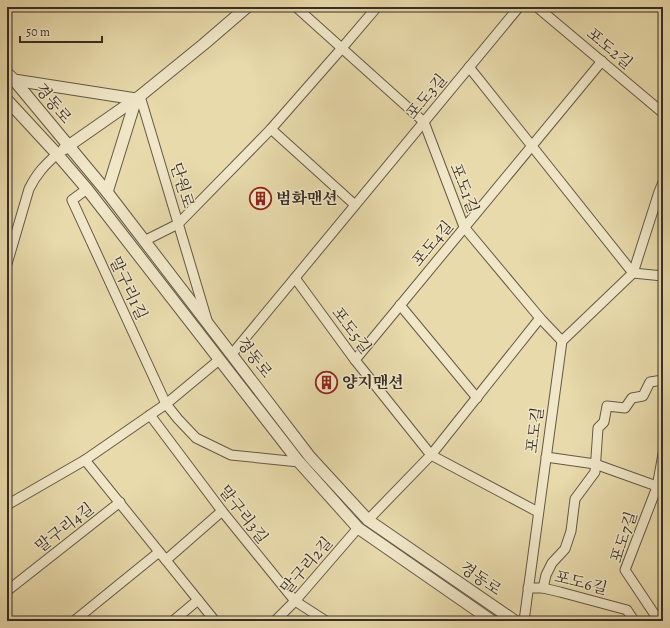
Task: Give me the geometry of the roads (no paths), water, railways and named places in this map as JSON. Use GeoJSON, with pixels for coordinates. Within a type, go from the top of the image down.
{"type":"FeatureCollection","features":[{"type":"Feature","properties":{"kind":"street"},"geometry":{"type":"LineString","coordinates":[[7,264],[29,189],[34,178],[41,169],[69,145],[138,97],[247,7]]}},
{"type":"Feature","properties":{"kind":"street","name":"포도1길"},"geometry":{"type":"LineString","coordinates":[[296,7],[424,122],[464,227],[540,318],[562,340]]}},
{"type":"Feature","properties":{"kind":"street"},"geometry":{"type":"LineString","coordinates":[[355,205],[271,129],[377,7]]}},
{"type":"Feature","properties":{"kind":"street","name":"포도3길"},"geometry":{"type":"LineString","coordinates":[[232,354],[519,7]]}},
{"type":"Feature","properties":{"kind":"street","name":"포도2길"},"geometry":{"type":"LineString","coordinates":[[537,7],[663,113]]}},
{"type":"Feature","properties":{"kind":"street","name":"포도4길"},"geometry":{"type":"LineString","coordinates":[[355,360],[602,61]]}},
{"type":"Feature","properties":{"kind":"street"},"geometry":{"type":"LineString","coordinates":[[469,67],[634,274],[663,276]]}},
{"type":"Feature","properties":{"kind":"street"},"geometry":{"type":"LineString","coordinates":[[10,76],[138,97]]}},
{"type":"Feature","properties":{"kind":"street","name":"경동로"},"geometry":{"type":"LineString","coordinates":[[10,76],[107,192],[310,457],[368,520],[515,621]]}},
{"type":"Feature","properties":{"kind":"street"},"geometry":{"type":"LineString","coordinates":[[107,192],[138,97]]}},
{"type":"Feature","properties":{"kind":"street","name":"단원로"},"geometry":{"type":"LineString","coordinates":[[138,97],[178,224],[271,129]]}},
{"type":"Feature","properties":{"kind":"street","name":"경동로"},"geometry":{"type":"LineString","coordinates":[[7,100],[87,189],[299,462],[358,528],[492,621]]}},
{"type":"Feature","properties":{"kind":"street"},"geometry":{"type":"LineString","coordinates":[[562,340],[634,274],[658,192],[663,182]]}},
{"type":"Feature","properties":{"kind":"street","name":"말구리1길"},"geometry":{"type":"LineString","coordinates":[[87,189],[72,200],[166,404],[196,438],[231,455],[299,462]]}},
{"type":"Feature","properties":{"kind":"street"},"geometry":{"type":"LineString","coordinates":[[144,241],[178,224],[208,323]]}},
{"type":"Feature","properties":{"kind":"street","name":"포도5길"},"geometry":{"type":"LineString","coordinates":[[295,278],[355,360],[431,455],[538,512]]}},
{"type":"Feature","properties":{"kind":"street"},"geometry":{"type":"LineString","coordinates":[[400,305],[477,398]]}},
{"type":"Feature","properties":{"kind":"street"},"geometry":{"type":"LineString","coordinates":[[368,520],[431,455],[540,318]]}},
{"type":"Feature","properties":{"kind":"street","name":"포도길"},"geometry":{"type":"LineString","coordinates":[[524,621],[562,340]]}},
{"type":"Feature","properties":{"kind":"street"},"geometry":{"type":"LineString","coordinates":[[7,505],[85,460],[166,404],[219,360]]}},
{"type":"Feature","properties":{"kind":"street","name":"포도6길"},"geometry":{"type":"LineString","coordinates":[[634,621],[627,610],[543,588],[546,575],[552,563],[565,549],[571,531],[575,499],[595,472],[598,428],[604,422],[607,406],[625,408],[632,398],[643,396],[650,382],[663,380]]}},
{"type":"Feature","properties":{"kind":"street","name":"말구리3길"},"geometry":{"type":"LineString","coordinates":[[150,415],[222,511],[295,601],[323,620]]}},
{"type":"Feature","properties":{"kind":"street","name":"포도7길"},"geometry":{"type":"LineString","coordinates":[[659,621],[625,570],[660,488],[663,454]]}},
{"type":"Feature","properties":{"kind":"street"},"geometry":{"type":"LineString","coordinates":[[546,457],[595,464],[660,488]]}},
{"type":"Feature","properties":{"kind":"street"},"geometry":{"type":"LineString","coordinates":[[85,460],[215,621]]}},
{"type":"Feature","properties":{"kind":"street","name":"말구리4길"},"geometry":{"type":"LineString","coordinates":[[7,591],[120,502]]}},
{"type":"Feature","properties":{"kind":"street"},"geometry":{"type":"LineString","coordinates":[[166,560],[222,511]]}},
{"type":"Feature","properties":{"kind":"street","name":"말구리2길"},"geometry":{"type":"LineString","coordinates":[[275,621],[295,601],[358,528]]}},
{"type":"Feature","properties":{"kind":"street"},"geometry":{"type":"LineString","coordinates":[[74,621],[159,552]]}},
{"type":"Feature","properties":{"kind":"street"},"geometry":{"type":"LineString","coordinates":[[528,588],[543,588]]}},
{"type":"Feature","properties":{"kind":"street"},"geometry":{"type":"LineString","coordinates":[[173,621],[198,600]]}},
{"type":"Feature","properties":{"kind":"place","name":"범화맨션"},"geometry":{"type":"Point","coordinates":[261,198]}},
{"type":"Feature","properties":{"kind":"place","name":"양지맨션"},"geometry":{"type":"Point","coordinates":[327,382]}}]}
